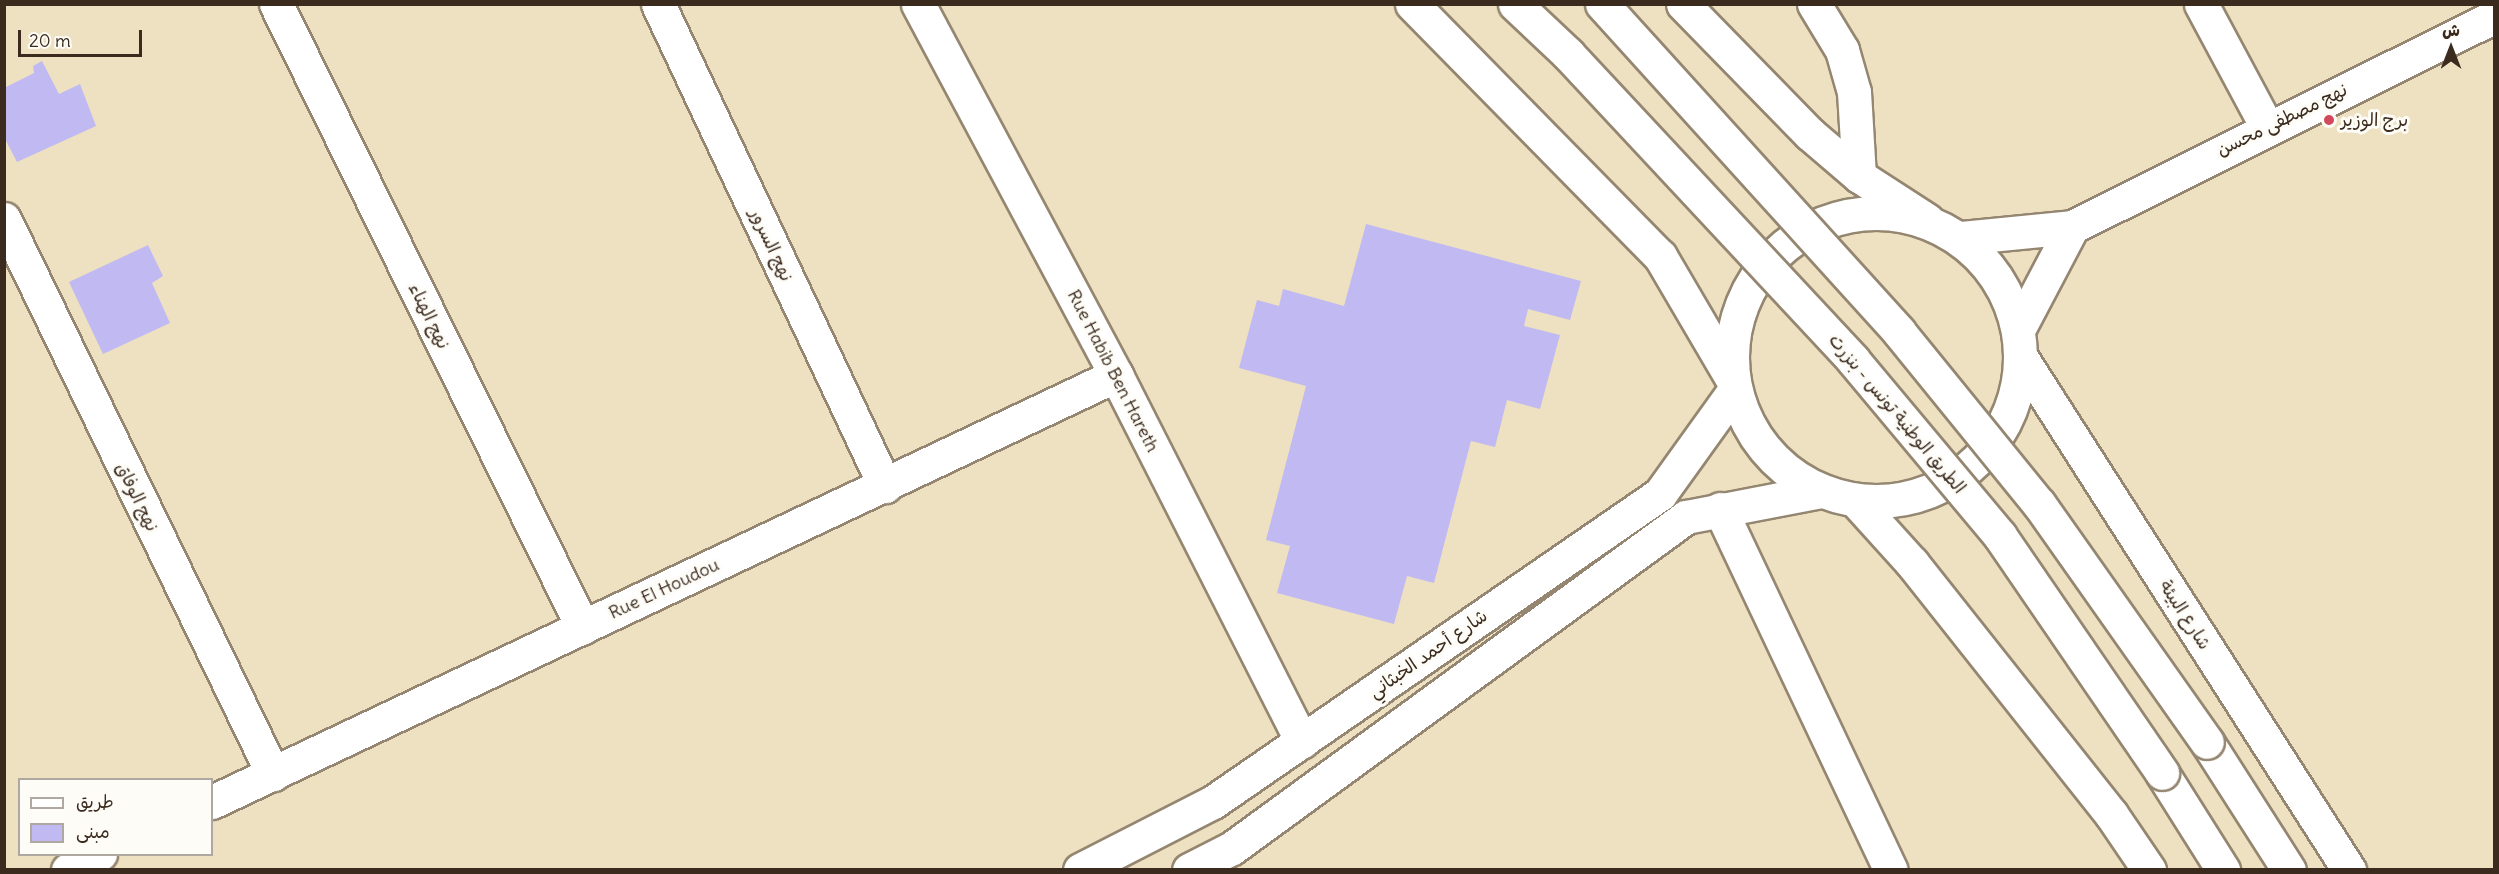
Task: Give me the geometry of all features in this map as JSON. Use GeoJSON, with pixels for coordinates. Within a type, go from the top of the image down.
{"type":"FeatureCollection","features":[{"type":"Feature","properties":{"kind":"main road","name":"نهج الهناء"},"geometry":{"type":"LineString","coordinates":[[276,4],[583,628]]}},
{"type":"Feature","properties":{"kind":"main road","name":"نهج السرور"},"geometry":{"type":"LineString","coordinates":[[658,4],[885,486]]}},
{"type":"Feature","properties":{"kind":"main road","name":"Rue Habib Ben Hareth"},"geometry":{"type":"LineString","coordinates":[[918,4],[1116,375],[1302,741]]}},
{"type":"Feature","properties":{"kind":"main road"},"geometry":{"type":"LineString","coordinates":[[1412,4],[1660,256],[1733,384],[1752,433],[1782,468],[1821,491],[1855,500],[1904,500],[1950,483],[1993,442],[2013,408],[2022,359],[2019,328],[1999,277],[1960,238],[1859,176],[1810,134],[1683,4]]}},
{"type":"Feature","properties":{"kind":"main road","name":"الطريق الوطنية تونس - بنزرت"},"geometry":{"type":"LineString","coordinates":[[1515,4],[1568,54],[1860,369],[2000,536],[2162,773],[2223,870]]}},
{"type":"Feature","properties":{"kind":"main road"},"geometry":{"type":"LineString","coordinates":[[1602,4],[1899,332],[2039,504],[2207,742],[2289,870]]}},
{"type":"Feature","properties":{"kind":"main road"},"geometry":{"type":"LineString","coordinates":[[1814,4],[1842,50],[1851,81],[1859,176]]}},
{"type":"Feature","properties":{"kind":"main road"},"geometry":{"type":"LineString","coordinates":[[2201,4],[2267,127]]}},
{"type":"Feature","properties":{"kind":"main road","name":"نهج مصطفى محسن"},"geometry":{"type":"LineString","coordinates":[[2072,227],[2267,127],[2493,20]]}},
{"type":"Feature","properties":{"kind":"main road"},"geometry":{"type":"LineString","coordinates":[[1733,384],[1734,327],[1752,281],[1785,243],[1839,218],[1879,212],[1928,220]]}},
{"type":"Feature","properties":{"kind":"main road","name":"نهج الوفاق"},"geometry":{"type":"LineString","coordinates":[[4,219],[273,774]]}},
{"type":"Feature","properties":{"kind":"main road"},"geometry":{"type":"LineString","coordinates":[[1960,238],[2072,227]]}},
{"type":"Feature","properties":{"kind":"main road"},"geometry":{"type":"LineString","coordinates":[[2019,328],[2072,227]]}},
{"type":"Feature","properties":{"kind":"main road","name":"شارع البيئة"},"geometry":{"type":"LineString","coordinates":[[2022,359],[2349,870]]}},
{"type":"Feature","properties":{"kind":"main road","name":"Rue El Houdou"},"geometry":{"type":"LineString","coordinates":[[213,802],[1116,375]]}},
{"type":"Feature","properties":{"kind":"main road","name":"شارع أحمد الخبثاني"},"geometry":{"type":"LineString","coordinates":[[1080,870],[1213,802],[1660,494],[1733,384]]}},
{"type":"Feature","properties":{"kind":"main road"},"geometry":{"type":"LineString","coordinates":[[1189,870],[1237,859],[1680,521],[1692,514],[1821,491]]}},
{"type":"Feature","properties":{"kind":"main road"},"geometry":{"type":"LineString","coordinates":[[1855,500],[1912,563],[2111,814],[2150,870]]}},
{"type":"Feature","properties":{"kind":"main road"},"geometry":{"type":"LineString","coordinates":[[1720,509],[1891,870]]}},
{"type":"Feature","properties":{"kind":"main road"},"geometry":{"type":"LineString","coordinates":[[68,870],[98,856]]}},
{"type":"Feature","properties":{"kind":"building"},"geometry":{"type":"Polygon","coordinates":[[[42,61],[59,94],[80,84],[96,126],[17,162],[4,137],[4,88],[34,73],[33,66],[42,61]]]}},
{"type":"Feature","properties":{"kind":"building"},"geometry":{"type":"Polygon","coordinates":[[[1366,224],[1581,281],[1570,320],[1528,309],[1524,326],[1560,335],[1540,409],[1507,400],[1495,447],[1471,441],[1434,583],[1407,576],[1394,624],[1277,593],[1290,546],[1266,540],[1306,386],[1239,368],[1257,300],[1279,306],[1283,289],[1344,306],[1366,224]]]}},
{"type":"Feature","properties":{"kind":"building"},"geometry":{"type":"Polygon","coordinates":[[[148,245],[163,276],[152,283],[170,323],[103,354],[69,282],[148,245]]]}},
{"type":"Feature","properties":{"kind":"place","name":"برج الوزير"},"geometry":{"type":"Point","coordinates":[2329,120]}}]}
